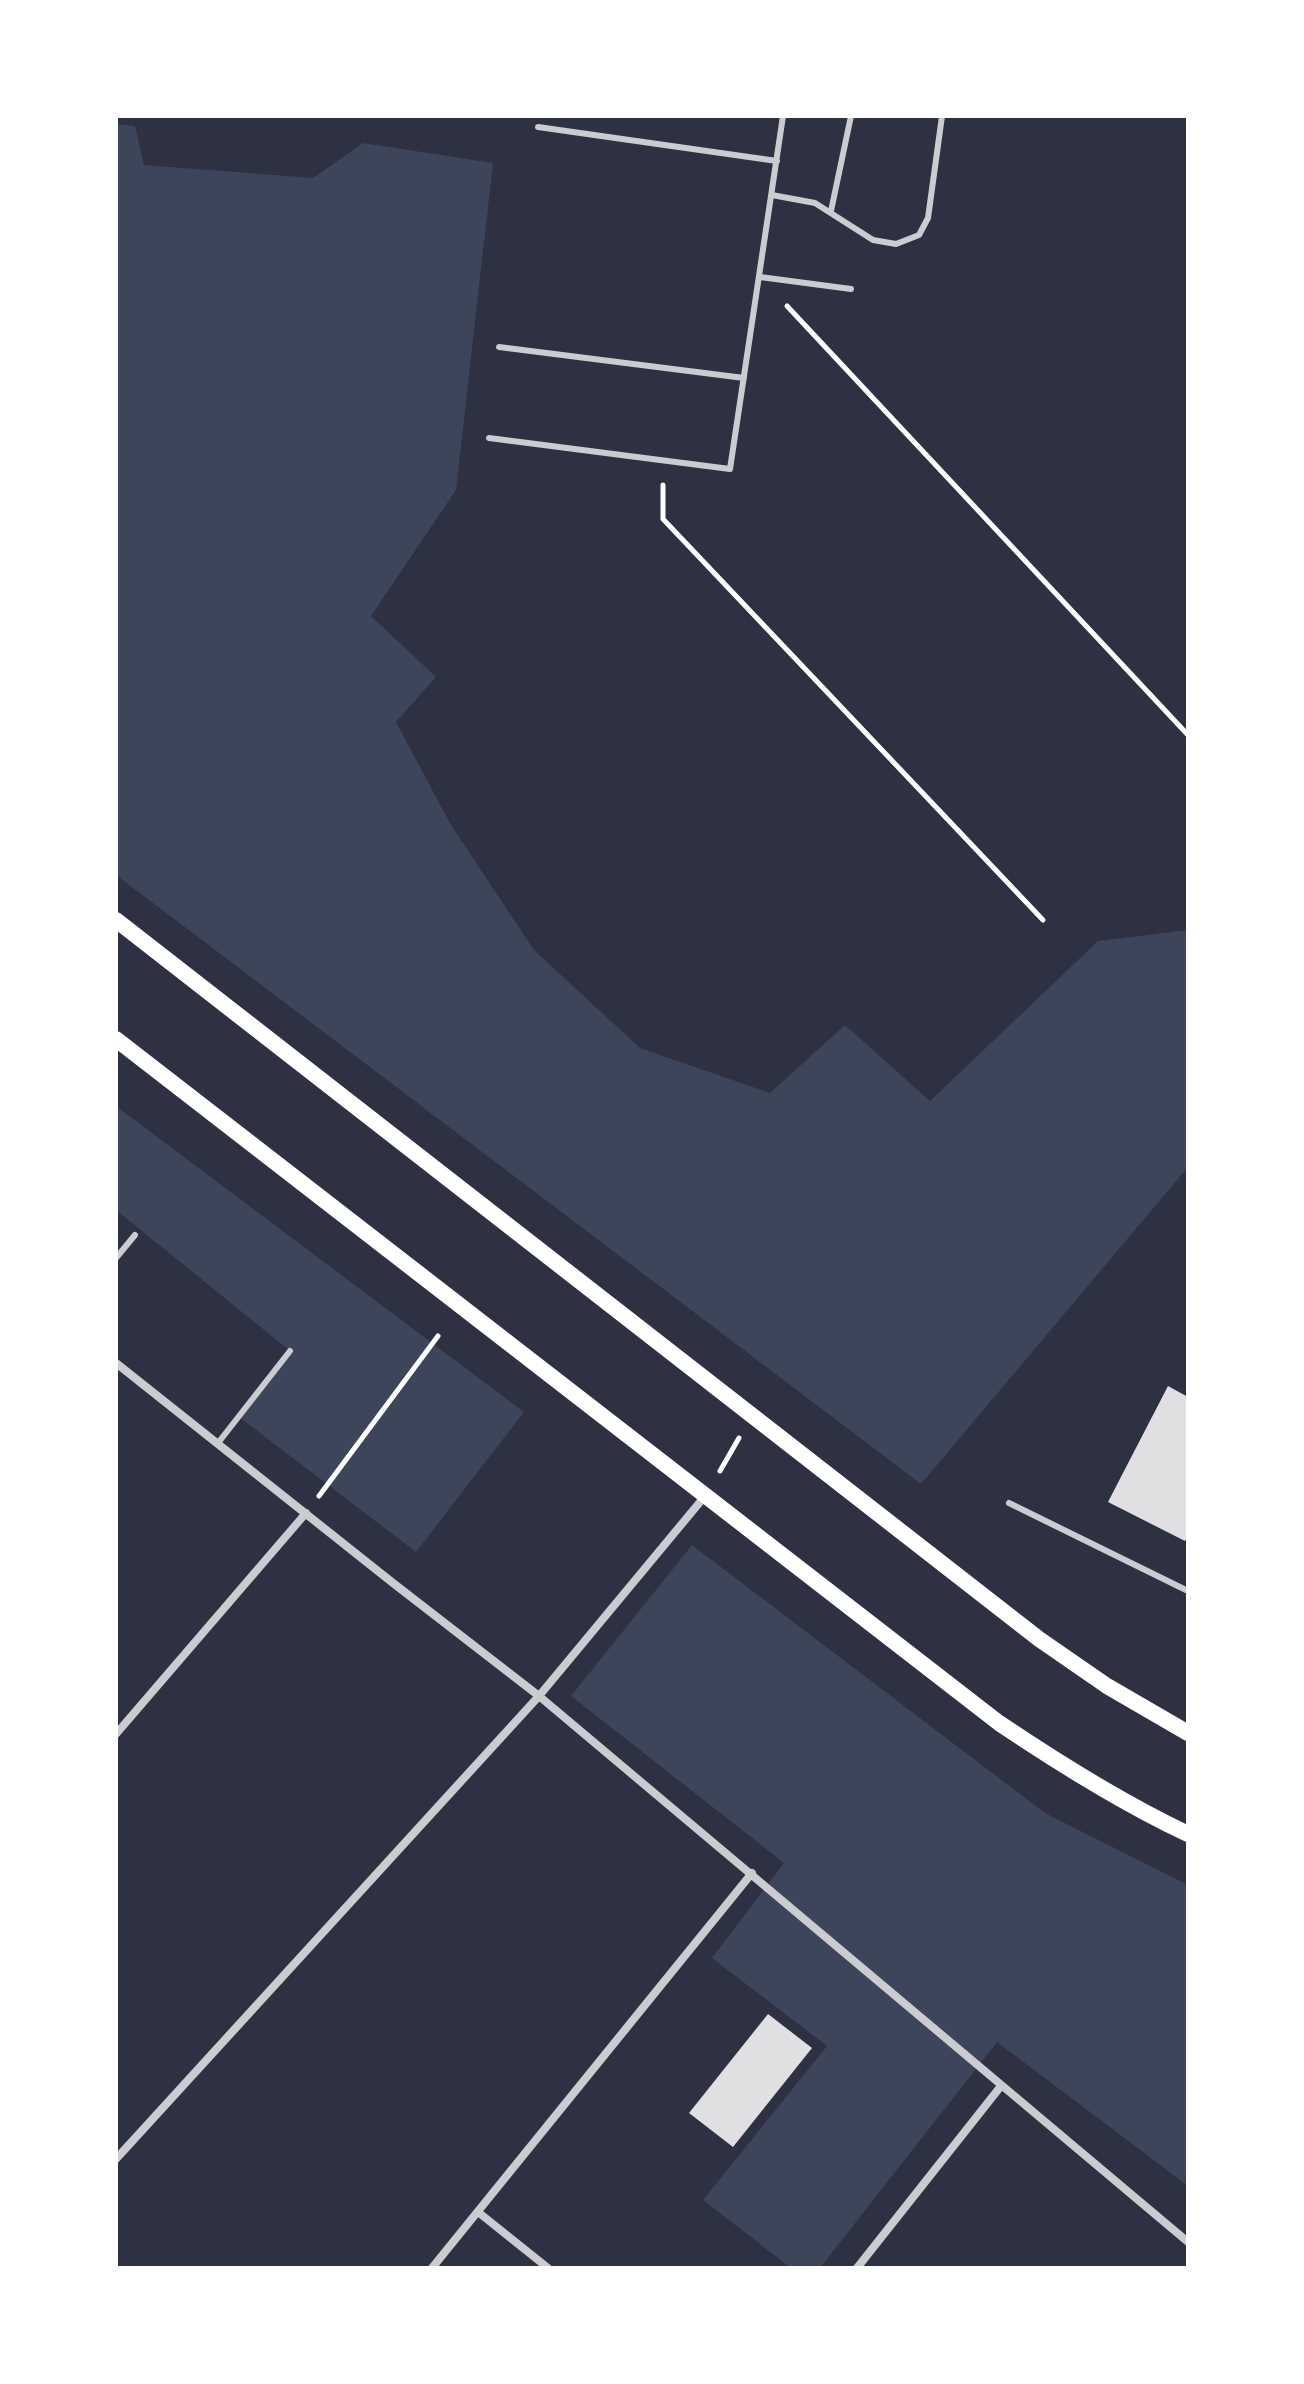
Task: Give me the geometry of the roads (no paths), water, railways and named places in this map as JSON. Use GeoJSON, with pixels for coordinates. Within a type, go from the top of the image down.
{"type":"FeatureCollection","features":[{"type":"Feature","properties":{"kind":"main road"},"geometry":{"type":"LineString","coordinates":[[116,920],[1039,1639],[1107,1686],[1188,1733]]}},
{"type":"Feature","properties":{"kind":"main road"},"geometry":{"type":"LineString","coordinates":[[116,1039],[999,1723],[1076,1774],[1145,1814],[1188,1834]]}},
{"type":"Feature","properties":{"kind":"street"},"geometry":{"type":"LineString","coordinates":[[116,1363],[539,1696],[1188,2242]]}},
{"type":"Feature","properties":{"kind":"street"},"geometry":{"type":"LineString","coordinates":[[116,2159],[539,1696],[705,1496]]}},
{"type":"Feature","properties":{"kind":"street"},"geometry":{"type":"LineString","coordinates":[[116,1734],[306,1513]]}},
{"type":"Feature","properties":{"kind":"street"},"geometry":{"type":"LineString","coordinates":[[432,2268],[752,1873]]}},
{"type":"Feature","properties":{"kind":"street"},"geometry":{"type":"LineString","coordinates":[[857,2268],[1001,2086]]}},
{"type":"Feature","properties":{"kind":"street"},"geometry":{"type":"LineString","coordinates":[[478,2212],[548,2268]]}},
{"type":"Feature","properties":{"kind":"lane"},"geometry":{"type":"LineString","coordinates":[[489,438],[730,469],[783,116]]}},
{"type":"Feature","properties":{"kind":"lane"},"geometry":{"type":"LineString","coordinates":[[831,211],[851,116]]}},
{"type":"Feature","properties":{"kind":"lane"},"geometry":{"type":"LineString","coordinates":[[772,195],[815,203],[873,240],[896,244],[919,235],[928,218],[942,116]]}},
{"type":"Feature","properties":{"kind":"lane"},"geometry":{"type":"LineString","coordinates":[[538,127],[777,161]]}},
{"type":"Feature","properties":{"kind":"lane"},"geometry":{"type":"LineString","coordinates":[[760,277],[851,289]]}},
{"type":"Feature","properties":{"kind":"lane"},"geometry":{"type":"LineString","coordinates":[[499,347],[744,378]]}},
{"type":"Feature","properties":{"kind":"lane"},"geometry":{"type":"LineString","coordinates":[[116,1258],[135,1235]]}},
{"type":"Feature","properties":{"kind":"lane"},"geometry":{"type":"LineString","coordinates":[[218,1443],[290,1351]]}},
{"type":"Feature","properties":{"kind":"lane"},"geometry":{"type":"LineString","coordinates":[[1009,1503],[1188,1591]]}}]}
